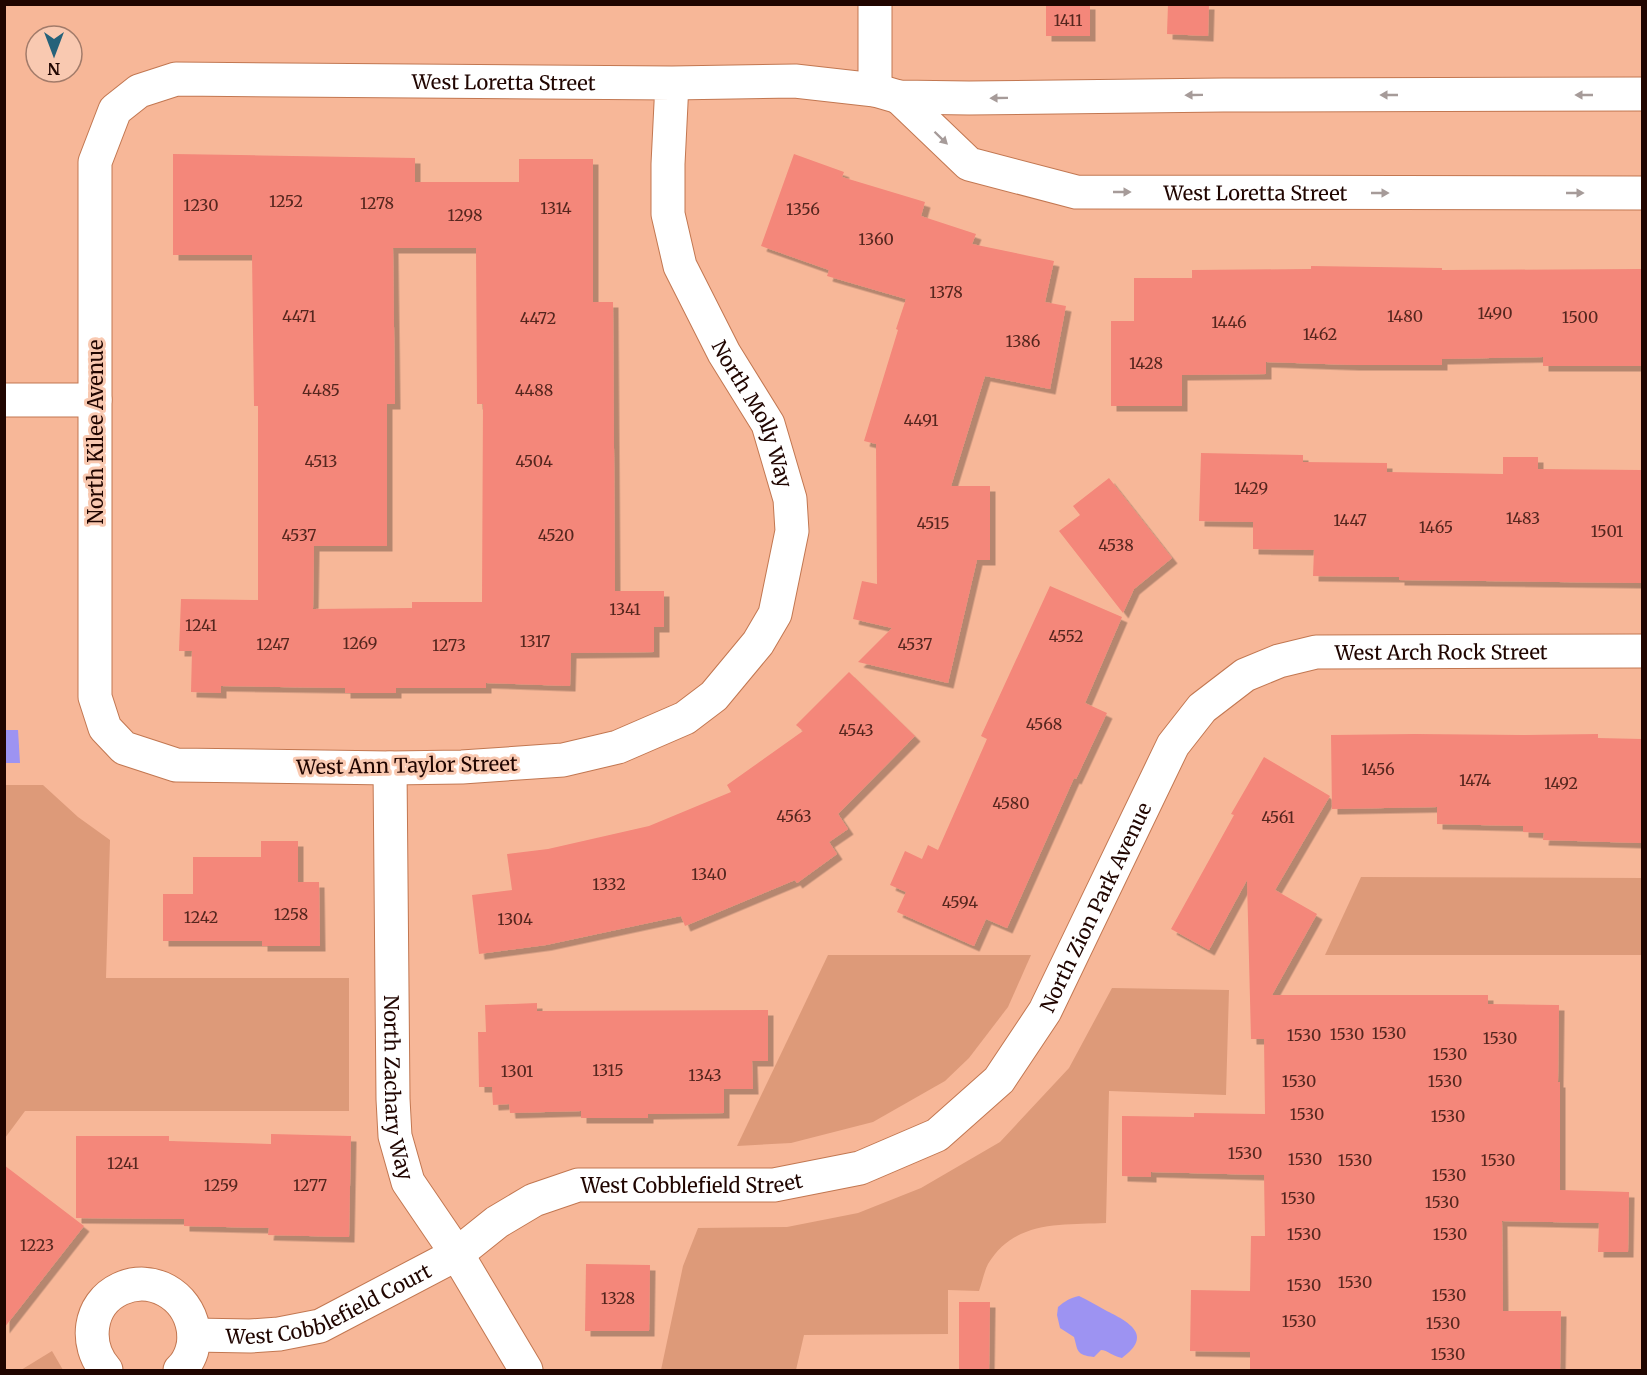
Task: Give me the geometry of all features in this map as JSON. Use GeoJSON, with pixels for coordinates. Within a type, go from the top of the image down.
{"type":"FeatureCollection","features":[{"type":"Feature","properties":{"kind":"street"},"geometry":{"type":"LineString","coordinates":[[875,4],[887,94]]}},
{"type":"Feature","properties":{"kind":"street","name":"West Loretta Street"},"geometry":{"type":"LineString","coordinates":[[115,110],[139,91],[176,79],[672,83],[795,81],[887,94],[1642,94]]}},
{"type":"Feature","properties":{"kind":"street","name":"North Molly Way"},"geometry":{"type":"LineString","coordinates":[[672,83],[668,214],[680,266],[724,353],[768,424],[790,499],[792,531],[775,614],[758,643],[736,672],[714,696],[685,718]]}},
{"type":"Feature","properties":{"kind":"street","name":"West Loretta Street"},"geometry":{"type":"LineString","coordinates":[[887,94],[969,164],[1076,192],[1642,193]]}},
{"type":"Feature","properties":{"kind":"street","name":"North Kilee Avenue"},"geometry":{"type":"LineString","coordinates":[[115,110],[95,162],[95,697],[105,728],[124,748]]}},
{"type":"Feature","properties":{"kind":"street"},"geometry":{"type":"LineString","coordinates":[[4,400],[95,400]]}},
{"type":"Feature","properties":{"kind":"street","name":"West Arch Rock Street"},"geometry":{"type":"LineString","coordinates":[[1245,675],[1279,661],[1316,652],[1642,651]]}},
{"type":"Feature","properties":{"kind":"street","name":"North Zion Park Avenue"},"geometry":{"type":"LineString","coordinates":[[937,1135],[999,1080],[1045,1011],[1173,745],[1202,708],[1245,675]]}},
{"type":"Feature","properties":{"kind":"street","name":"West Ann Taylor Street"},"geometry":{"type":"LineString","coordinates":[[124,748],[176,765],[390,768],[483,766],[562,760],[618,747],[685,718]]}},
{"type":"Feature","properties":{"kind":"street","name":"North Zachary Way"},"geometry":{"type":"LineString","coordinates":[[390,768],[393,1099],[396,1136],[408,1182],[457,1254],[526,1371]]}},
{"type":"Feature","properties":{"kind":"street","name":"West Cobblefield Street"},"geometry":{"type":"LineString","coordinates":[[457,1254],[497,1222],[534,1200],[578,1185],[774,1185],[860,1168],[937,1135]]}},
{"type":"Feature","properties":{"kind":"street","name":"West Cobblefield Court"},"geometry":{"type":"LineString","coordinates":[[194,1335],[279,1334],[320,1326],[457,1254]]}},
{"type":"Feature","properties":{"kind":"street","name":"West Cobblefield Court"},"geometry":{"type":"LineString","coordinates":[[106,1371],[99,1363],[92,1348],[91,1330],[96,1314],[106,1299],[120,1289],[136,1284],[154,1285],[170,1292],[183,1303],[191,1317],[194,1335],[192,1351],[180,1371]]}},
{"type":"Feature","properties":{"kind":"shaded area"},"geometry":{"type":"Polygon","coordinates":[[[5,730],[18,730],[20,763],[5,763],[5,730]]]}},
{"type":"Feature","properties":{"kind":"shaded area"},"geometry":{"type":"Polygon","coordinates":[[[5,785],[43,785],[78,817],[110,840],[106,978],[349,978],[349,1111],[25,1111],[5,1138],[5,785]]]}},
{"type":"Feature","properties":{"kind":"shaded area"},"geometry":{"type":"Polygon","coordinates":[[[1361,877],[1642,878],[1642,955],[1325,955],[1361,877]]]}},
{"type":"Feature","properties":{"kind":"shaded area"},"geometry":{"type":"Polygon","coordinates":[[[828,955],[1031,955],[1008,1007],[969,1058],[945,1081],[873,1122],[791,1143],[737,1146],[828,955]]]}},
{"type":"Feature","properties":{"kind":"shaded area"},"geometry":{"type":"Polygon","coordinates":[[[1112,988],[1229,990],[1226,1095],[1109,1091],[1106,1223],[1056,1225],[1025,1232],[1011,1239],[988,1264],[979,1291],[948,1290],[948,1334],[804,1335],[796,1370],[661,1370],[683,1266],[698,1228],[787,1227],[858,1213],[921,1188],[1000,1142],[1069,1068],[1112,988]]]}},
{"type":"Feature","properties":{"kind":"shaded area"},"geometry":{"type":"Polygon","coordinates":[[[1079,1296],[1122,1319],[1134,1330],[1137,1336],[1136,1342],[1122,1358],[1101,1350],[1094,1357],[1084,1355],[1077,1349],[1074,1337],[1060,1328],[1058,1307],[1079,1296]]]}},
{"type":"Feature","properties":{"kind":"shaded area"},"geometry":{"type":"Polygon","coordinates":[[[52,1351],[63,1370],[21,1370],[52,1351]]]}},
{"type":"Feature","properties":{"kind":"building"},"geometry":{"type":"Polygon","coordinates":[[[1046,4],[1090,4],[1090,36],[1046,36],[1046,4]]]}},
{"type":"Feature","properties":{"kind":"building"},"geometry":{"type":"Polygon","coordinates":[[[1168,4],[1209,4],[1208,36],[1167,34],[1168,4]]]}},
{"type":"Feature","properties":{"kind":"building"},"geometry":{"type":"Polygon","coordinates":[[[173,154],[415,158],[415,182],[519,182],[519,159],[593,159],[593,302],[613,302],[615,591],[664,591],[664,627],[654,627],[654,652],[571,653],[570,686],[486,683],[486,688],[396,688],[396,693],[345,693],[345,688],[221,686],[221,693],[191,692],[192,651],[179,651],[181,599],[258,600],[258,406],[254,406],[252,255],[173,255],[173,154]],[[393,248],[395,404],[387,404],[387,546],[314,546],[313,609],[412,608],[412,602],[482,602],[483,404],[477,404],[476,248],[393,248]]]}},
{"type":"Feature","properties":{"kind":"building"},"geometry":{"type":"Polygon","coordinates":[[[794,154],[844,172],[842,177],[925,202],[921,216],[976,234],[972,244],[1054,261],[1045,302],[1066,306],[1050,389],[985,376],[951,486],[990,486],[990,560],[977,560],[948,683],[858,662],[892,628],[853,619],[862,581],[877,584],[876,444],[864,441],[906,299],[827,276],[829,270],[761,246],[794,154]]]}},
{"type":"Feature","properties":{"kind":"building"},"geometry":{"type":"Polygon","coordinates":[[[1311,266],[1442,268],[1442,270],[1642,269],[1642,366],[1543,366],[1543,357],[1442,359],[1442,365],[1266,362],[1266,374],[1182,375],[1182,406],[1111,406],[1111,321],[1134,321],[1134,278],[1192,278],[1192,270],[1311,269],[1311,266]]]}},
{"type":"Feature","properties":{"kind":"building"},"geometry":{"type":"Polygon","coordinates":[[[1201,453],[1303,455],[1303,462],[1387,463],[1387,472],[1503,474],[1503,457],[1538,457],[1538,469],[1642,470],[1642,583],[1399,580],[1399,577],[1313,576],[1314,550],[1253,549],[1253,522],[1199,521],[1201,453]]]}},
{"type":"Feature","properties":{"kind":"building"},"geometry":{"type":"Polygon","coordinates":[[[1109,478],[1172,558],[1134,589],[1123,613],[1059,531],[1080,515],[1073,506],[1109,478]]]}},
{"type":"Feature","properties":{"kind":"building"},"geometry":{"type":"Polygon","coordinates":[[[1050,586],[1122,617],[1085,703],[1107,713],[1076,779],[1074,778],[1007,928],[986,919],[974,946],[897,912],[906,892],[890,885],[905,851],[922,859],[928,845],[938,850],[987,739],[981,736],[1050,586]]]}},
{"type":"Feature","properties":{"kind":"building"},"geometry":{"type":"Polygon","coordinates":[[[849,672],[915,736],[838,814],[848,829],[829,842],[837,854],[797,883],[795,880],[685,926],[681,916],[546,945],[479,954],[472,895],[512,890],[507,854],[548,849],[649,826],[731,792],[727,785],[803,731],[796,725],[849,672]]]}},
{"type":"Feature","properties":{"kind":"building"},"geometry":{"type":"Polygon","coordinates":[[[1598,734],[1598,738],[1642,739],[1642,843],[1543,840],[1544,833],[1523,832],[1523,826],[1437,824],[1437,807],[1332,809],[1331,735],[1598,734]]]}},
{"type":"Feature","properties":{"kind":"building"},"geometry":{"type":"Polygon","coordinates":[[[1264,757],[1330,796],[1275,890],[1317,914],[1272,995],[1488,995],[1488,1004],[1559,1005],[1560,1190],[1629,1192],[1628,1252],[1598,1252],[1599,1223],[1502,1221],[1503,1311],[1561,1311],[1560,1371],[1250,1371],[1250,1352],[1190,1351],[1191,1290],[1250,1291],[1251,1236],[1265,1236],[1264,1175],[1151,1172],[1151,1177],[1122,1176],[1122,1116],[1194,1117],[1194,1113],[1265,1114],[1264,1039],[1251,1039],[1247,880],[1209,950],[1171,929],[1234,815],[1231,814],[1264,757]]]}},
{"type":"Feature","properties":{"kind":"building"},"geometry":{"type":"Polygon","coordinates":[[[261,841],[298,841],[298,882],[319,882],[320,946],[262,946],[262,941],[163,941],[163,894],[193,894],[193,857],[261,857],[261,841]]]}},
{"type":"Feature","properties":{"kind":"building"},"geometry":{"type":"Polygon","coordinates":[[[537,1003],[537,1011],[768,1010],[768,1061],[752,1061],[753,1089],[724,1089],[724,1113],[648,1114],[648,1118],[581,1118],[581,1111],[510,1113],[509,1104],[493,1105],[492,1087],[479,1087],[478,1032],[486,1032],[485,1005],[537,1003]]]}},
{"type":"Feature","properties":{"kind":"building"},"geometry":{"type":"Polygon","coordinates":[[[271,1134],[351,1136],[349,1237],[268,1235],[269,1228],[184,1226],[184,1219],[76,1218],[76,1136],[169,1136],[169,1141],[271,1144],[271,1134]]]}},
{"type":"Feature","properties":{"kind":"building"},"geometry":{"type":"Polygon","coordinates":[[[4,1165],[84,1226],[4,1328],[4,1165]]]}},
{"type":"Feature","properties":{"kind":"building"},"geometry":{"type":"Polygon","coordinates":[[[586,1264],[650,1265],[649,1331],[585,1331],[586,1264]]]}},
{"type":"Feature","properties":{"kind":"building"},"geometry":{"type":"Polygon","coordinates":[[[959,1302],[990,1302],[989,1371],[959,1371],[959,1302]]]}}]}
